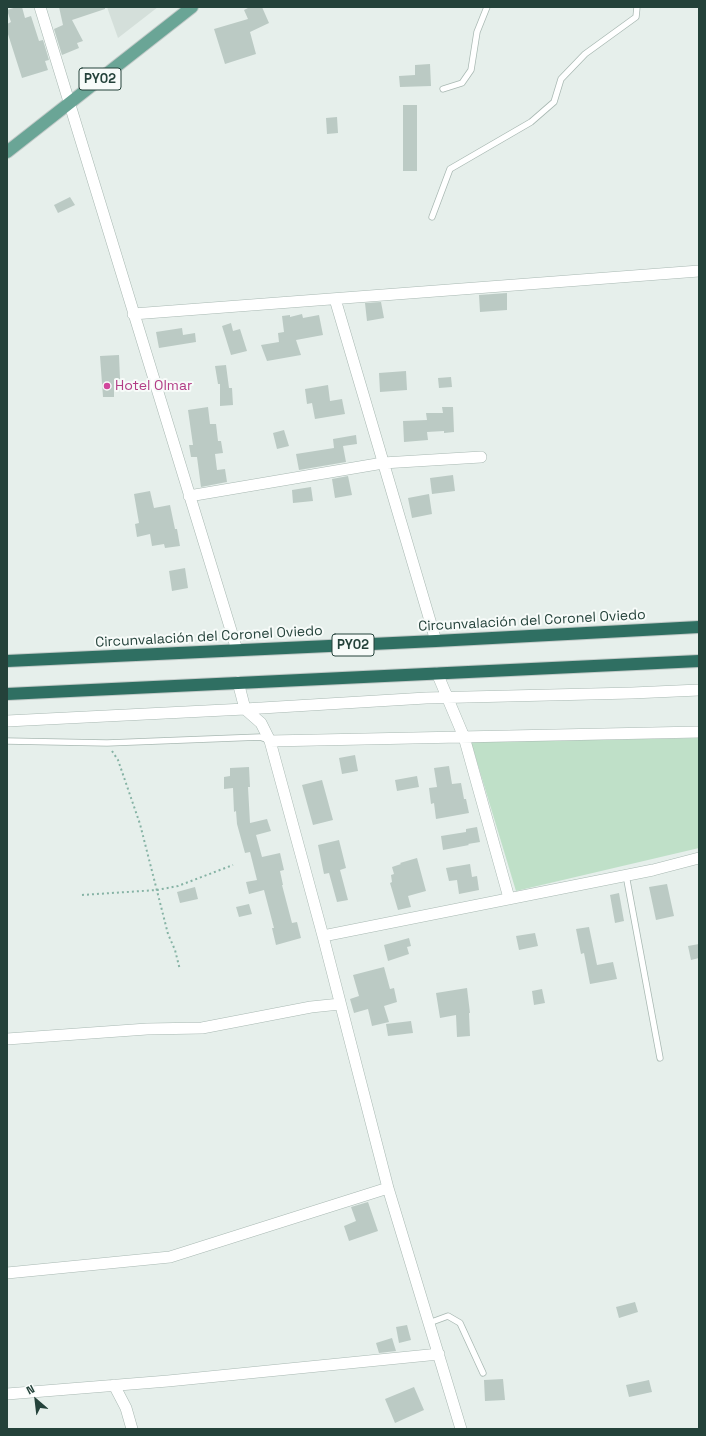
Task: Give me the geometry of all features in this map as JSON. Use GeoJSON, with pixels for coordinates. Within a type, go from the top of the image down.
{"type":"FeatureCollection","features":[{"type":"Feature","properties":{"kind":"highway","name":"Circunvalación del Coronel Oviedo"},"geometry":{"type":"LineString","coordinates":[[7,661],[699,627]]}},
{"type":"Feature","properties":{"kind":"highway","name":"PY02"},"geometry":{"type":"LineString","coordinates":[[7,694],[699,661]]}},
{"type":"Feature","properties":{"kind":"main road","name":"PY02"},"geometry":{"type":"LineString","coordinates":[[7,152],[192,7]]}},
{"type":"Feature","properties":{"kind":"street"},"geometry":{"type":"LineString","coordinates":[[40,7],[68,104],[237,650]]}},
{"type":"Feature","properties":{"kind":"street"},"geometry":{"type":"LineString","coordinates":[[133,314],[699,270]]}},
{"type":"Feature","properties":{"kind":"street"},"geometry":{"type":"LineString","coordinates":[[335,299],[436,641]]}},
{"type":"Feature","properties":{"kind":"street"},"geometry":{"type":"LineString","coordinates":[[189,496],[383,463],[481,457]]}},
{"type":"Feature","properties":{"kind":"street"},"geometry":{"type":"LineString","coordinates":[[437,673],[464,737],[509,898]]}},
{"type":"Feature","properties":{"kind":"street"},"geometry":{"type":"LineString","coordinates":[[238,682],[245,709],[261,723],[270,741],[323,936],[388,1188],[461,1429]]}},
{"type":"Feature","properties":{"kind":"street"},"geometry":{"type":"LineString","coordinates":[[7,721],[426,698],[699,690]]}},
{"type":"Feature","properties":{"kind":"street"},"geometry":{"type":"LineString","coordinates":[[270,741],[699,732]]}},
{"type":"Feature","properties":{"kind":"street"},"geometry":{"type":"LineString","coordinates":[[323,936],[626,875],[699,858]]}},
{"type":"Feature","properties":{"kind":"street"},"geometry":{"type":"LineString","coordinates":[[7,1040],[147,1029],[202,1028],[311,1007],[340,1004]]}},
{"type":"Feature","properties":{"kind":"street"},"geometry":{"type":"LineString","coordinates":[[7,1272],[170,1257],[388,1188]]}},
{"type":"Feature","properties":{"kind":"street"},"geometry":{"type":"LineString","coordinates":[[7,1394],[439,1354]]}},
{"type":"Feature","properties":{"kind":"street"},"geometry":{"type":"LineString","coordinates":[[114,1385],[126,1408],[132,1429]]}},
{"type":"Feature","properties":{"kind":"lane"},"geometry":{"type":"LineString","coordinates":[[443,89],[462,83],[472,70],[477,32],[487,7]]}},
{"type":"Feature","properties":{"kind":"lane"},"geometry":{"type":"LineString","coordinates":[[432,217],[450,169],[531,122],[554,102],[561,79],[585,54],[636,17],[637,7]]}},
{"type":"Feature","properties":{"kind":"lane"},"geometry":{"type":"LineString","coordinates":[[7,741],[107,743],[260,737],[270,741]]}},
{"type":"Feature","properties":{"kind":"lane"},"geometry":{"type":"LineString","coordinates":[[626,875],[660,1058]]}},
{"type":"Feature","properties":{"kind":"lane"},"geometry":{"type":"LineString","coordinates":[[429,1323],[448,1316],[460,1323],[483,1373]]}},
{"type":"Feature","properties":{"kind":"path"},"geometry":{"type":"LineString","coordinates":[[107,743],[118,760],[140,824],[168,934],[175,950],[180,970]]}},
{"type":"Feature","properties":{"kind":"path"},"geometry":{"type":"LineString","coordinates":[[82,896],[157,890],[178,886],[233,865]]}},
{"type":"Feature","properties":{"kind":"shaded area"},"geometry":{"type":"Polygon","coordinates":[[[107,7],[158,7],[118,38],[107,7]]]}},
{"type":"Feature","properties":{"kind":"green space"},"geometry":{"type":"Polygon","coordinates":[[[699,738],[699,848],[516,891],[471,742],[699,738]]]}},
{"type":"Feature","properties":{"kind":"building"},"geometry":{"type":"Polygon","coordinates":[[[22,7],[25,18],[31,16],[39,41],[43,40],[49,60],[45,61],[48,70],[22,78],[7,31],[7,24],[11,22],[7,10],[22,7]]]}},
{"type":"Feature","properties":{"kind":"building"},"geometry":{"type":"Polygon","coordinates":[[[59,7],[105,7],[105,9],[72,20],[83,41],[77,43],[79,48],[62,55],[54,29],[63,25],[59,7]]]}},
{"type":"Feature","properties":{"kind":"building"},"geometry":{"type":"Polygon","coordinates":[[[250,7],[262,7],[269,23],[250,32],[256,54],[225,64],[214,29],[248,19],[244,10],[250,7]]]}},
{"type":"Feature","properties":{"kind":"building"},"geometry":{"type":"Polygon","coordinates":[[[430,64],[431,86],[400,87],[399,76],[415,75],[415,65],[430,64]]]}},
{"type":"Feature","properties":{"kind":"building"},"geometry":{"type":"Polygon","coordinates":[[[403,105],[417,105],[417,171],[403,171],[403,105]]]}},
{"type":"Feature","properties":{"kind":"building"},"geometry":{"type":"Polygon","coordinates":[[[337,117],[338,133],[327,134],[326,118],[337,117]]]}},
{"type":"Feature","properties":{"kind":"building"},"geometry":{"type":"Polygon","coordinates":[[[70,197],[75,205],[58,213],[54,205],[70,197]]]}},
{"type":"Feature","properties":{"kind":"building"},"geometry":{"type":"Polygon","coordinates":[[[507,293],[507,310],[480,312],[479,295],[507,293]]]}},
{"type":"Feature","properties":{"kind":"building"},"geometry":{"type":"Polygon","coordinates":[[[381,302],[384,318],[367,321],[365,303],[381,302]]]}},
{"type":"Feature","properties":{"kind":"building"},"geometry":{"type":"Polygon","coordinates":[[[302,314],[303,318],[319,315],[323,335],[296,340],[301,355],[267,361],[261,345],[279,342],[278,333],[284,332],[282,316],[290,315],[290,317],[302,314]]]}},
{"type":"Feature","properties":{"kind":"building"},"geometry":{"type":"Polygon","coordinates":[[[231,323],[233,331],[240,329],[247,351],[231,355],[222,326],[231,323]]]}},
{"type":"Feature","properties":{"kind":"building"},"geometry":{"type":"Polygon","coordinates":[[[182,328],[183,335],[195,333],[196,342],[159,348],[156,332],[182,328]]]}},
{"type":"Feature","properties":{"kind":"building"},"geometry":{"type":"Polygon","coordinates":[[[119,355],[120,379],[114,379],[114,397],[103,397],[100,356],[119,355]]]}},
{"type":"Feature","properties":{"kind":"building"},"geometry":{"type":"Polygon","coordinates":[[[226,365],[229,388],[232,388],[233,405],[220,406],[220,384],[218,384],[215,366],[226,365]]]}},
{"type":"Feature","properties":{"kind":"building"},"geometry":{"type":"Polygon","coordinates":[[[406,371],[407,390],[380,392],[379,373],[406,371]]]}},
{"type":"Feature","properties":{"kind":"building"},"geometry":{"type":"Polygon","coordinates":[[[451,377],[452,387],[439,388],[438,378],[451,377]]]}},
{"type":"Feature","properties":{"kind":"building"},"geometry":{"type":"Polygon","coordinates":[[[328,385],[330,401],[342,399],[345,414],[315,419],[312,403],[307,404],[305,389],[328,385]]]}},
{"type":"Feature","properties":{"kind":"building"},"geometry":{"type":"Polygon","coordinates":[[[208,407],[210,424],[216,424],[218,441],[221,441],[223,453],[215,454],[217,470],[225,469],[227,482],[201,487],[197,457],[191,457],[189,445],[193,445],[188,410],[208,407]]]}},
{"type":"Feature","properties":{"kind":"building"},"geometry":{"type":"Polygon","coordinates":[[[442,407],[453,407],[454,432],[427,432],[428,440],[404,442],[403,421],[427,420],[426,413],[443,413],[442,407]]]}},
{"type":"Feature","properties":{"kind":"building"},"geometry":{"type":"Polygon","coordinates":[[[284,430],[289,446],[277,449],[273,433],[284,430]]]}},
{"type":"Feature","properties":{"kind":"building"},"geometry":{"type":"Polygon","coordinates":[[[356,435],[357,444],[343,446],[346,462],[299,470],[296,454],[334,448],[333,439],[356,435]]]}},
{"type":"Feature","properties":{"kind":"building"},"geometry":{"type":"Polygon","coordinates":[[[453,475],[455,491],[432,494],[430,478],[453,475]]]}},
{"type":"Feature","properties":{"kind":"building"},"geometry":{"type":"Polygon","coordinates":[[[348,476],[352,495],[335,498],[332,479],[348,476]]]}},
{"type":"Feature","properties":{"kind":"building"},"geometry":{"type":"Polygon","coordinates":[[[311,487],[313,501],[293,503],[292,490],[311,487]]]}},
{"type":"Feature","properties":{"kind":"building"},"geometry":{"type":"Polygon","coordinates":[[[150,491],[154,508],[170,505],[180,546],[165,548],[164,544],[152,546],[150,534],[137,537],[135,524],[139,523],[134,494],[150,491]]]}},
{"type":"Feature","properties":{"kind":"building"},"geometry":{"type":"Polygon","coordinates":[[[429,494],[432,514],[412,518],[408,498],[429,494]]]}},
{"type":"Feature","properties":{"kind":"building"},"geometry":{"type":"Polygon","coordinates":[[[185,568],[188,588],[172,591],[169,571],[185,568]]]}},
{"type":"Feature","properties":{"kind":"building"},"geometry":{"type":"Polygon","coordinates":[[[355,755],[358,771],[342,774],[339,758],[355,755]]]}},
{"type":"Feature","properties":{"kind":"building"},"geometry":{"type":"Polygon","coordinates":[[[449,766],[452,784],[461,783],[464,799],[466,799],[469,813],[436,819],[434,803],[431,804],[429,788],[437,787],[434,768],[449,766]]]}},
{"type":"Feature","properties":{"kind":"building"},"geometry":{"type":"Polygon","coordinates":[[[249,767],[250,787],[248,787],[250,823],[267,819],[271,831],[256,835],[262,857],[280,853],[284,870],[280,871],[282,885],[292,923],[297,922],[301,938],[276,945],[272,928],[274,928],[264,890],[249,894],[246,882],[257,880],[250,852],[245,853],[237,824],[236,811],[234,812],[233,788],[224,789],[224,777],[230,776],[230,768],[249,767]]]}},
{"type":"Feature","properties":{"kind":"building"},"geometry":{"type":"Polygon","coordinates":[[[417,776],[419,787],[397,791],[395,780],[417,776]]]}},
{"type":"Feature","properties":{"kind":"building"},"geometry":{"type":"Polygon","coordinates":[[[322,780],[333,820],[313,825],[302,785],[322,780]]]}},
{"type":"Feature","properties":{"kind":"building"},"geometry":{"type":"Polygon","coordinates":[[[477,827],[480,842],[443,850],[441,836],[466,832],[466,829],[477,827]]]}},
{"type":"Feature","properties":{"kind":"building"},"geometry":{"type":"Polygon","coordinates":[[[339,840],[346,868],[340,870],[348,900],[337,902],[329,873],[324,874],[318,845],[339,840]]]}},
{"type":"Feature","properties":{"kind":"building"},"geometry":{"type":"Polygon","coordinates":[[[417,858],[426,891],[408,896],[411,907],[398,910],[390,883],[392,882],[391,875],[394,874],[392,867],[417,858]]]}},
{"type":"Feature","properties":{"kind":"building"},"geometry":{"type":"Polygon","coordinates":[[[470,864],[472,877],[477,876],[479,890],[459,894],[457,880],[449,881],[446,868],[470,864]]]}},
{"type":"Feature","properties":{"kind":"building"},"geometry":{"type":"Polygon","coordinates":[[[667,884],[674,916],[656,920],[649,887],[667,884]]]}},
{"type":"Feature","properties":{"kind":"building"},"geometry":{"type":"Polygon","coordinates":[[[195,887],[198,899],[180,903],[177,892],[195,887]]]}},
{"type":"Feature","properties":{"kind":"building"},"geometry":{"type":"Polygon","coordinates":[[[619,893],[624,921],[615,923],[610,895],[619,893]]]}},
{"type":"Feature","properties":{"kind":"building"},"geometry":{"type":"Polygon","coordinates":[[[249,904],[252,914],[239,917],[236,907],[249,904]]]}},
{"type":"Feature","properties":{"kind":"building"},"geometry":{"type":"Polygon","coordinates":[[[589,927],[597,965],[613,962],[617,979],[590,984],[584,953],[581,954],[576,929],[589,927]]]}},
{"type":"Feature","properties":{"kind":"building"},"geometry":{"type":"Polygon","coordinates":[[[535,933],[538,946],[519,950],[516,936],[535,933]]]}},
{"type":"Feature","properties":{"kind":"building"},"geometry":{"type":"Polygon","coordinates":[[[409,938],[411,946],[407,947],[409,954],[388,961],[384,945],[409,938]]]}},
{"type":"Feature","properties":{"kind":"building"},"geometry":{"type":"Polygon","coordinates":[[[699,944],[699,958],[691,960],[688,946],[699,944]]]}},
{"type":"Feature","properties":{"kind":"building"},"geometry":{"type":"Polygon","coordinates":[[[384,967],[390,989],[394,988],[397,1002],[384,1006],[389,1022],[372,1026],[368,1009],[354,1013],[350,999],[359,996],[353,975],[384,967]]]}},
{"type":"Feature","properties":{"kind":"building"},"geometry":{"type":"Polygon","coordinates":[[[467,988],[470,1013],[470,1036],[457,1037],[456,1015],[440,1018],[436,993],[467,988]]]}},
{"type":"Feature","properties":{"kind":"building"},"geometry":{"type":"Polygon","coordinates":[[[542,989],[545,1003],[534,1005],[532,991],[542,989]]]}},
{"type":"Feature","properties":{"kind":"building"},"geometry":{"type":"Polygon","coordinates":[[[411,1021],[413,1033],[388,1036],[386,1024],[411,1021]]]}},
{"type":"Feature","properties":{"kind":"building"},"geometry":{"type":"Polygon","coordinates":[[[368,1202],[378,1231],[349,1241],[344,1226],[356,1221],[351,1207],[368,1202]]]}},
{"type":"Feature","properties":{"kind":"building"},"geometry":{"type":"Polygon","coordinates":[[[635,1302],[638,1312],[619,1318],[616,1307],[635,1302]]]}},
{"type":"Feature","properties":{"kind":"building"},"geometry":{"type":"Polygon","coordinates":[[[407,1325],[411,1340],[399,1343],[396,1327],[407,1325]]]}},
{"type":"Feature","properties":{"kind":"building"},"geometry":{"type":"Polygon","coordinates":[[[392,1338],[396,1351],[379,1353],[376,1343],[392,1338]]]}},
{"type":"Feature","properties":{"kind":"building"},"geometry":{"type":"Polygon","coordinates":[[[503,1379],[505,1400],[485,1401],[484,1380],[503,1379]]]}},
{"type":"Feature","properties":{"kind":"building"},"geometry":{"type":"Polygon","coordinates":[[[649,1380],[652,1392],[629,1397],[626,1385],[649,1380]]]}},
{"type":"Feature","properties":{"kind":"building"},"geometry":{"type":"Polygon","coordinates":[[[414,1387],[424,1410],[395,1423],[385,1399],[414,1387]]]}},
{"type":"Feature","properties":{"kind":"place","name":"Hotel Olmar"},"geometry":{"type":"Point","coordinates":[107,386]}}]}
